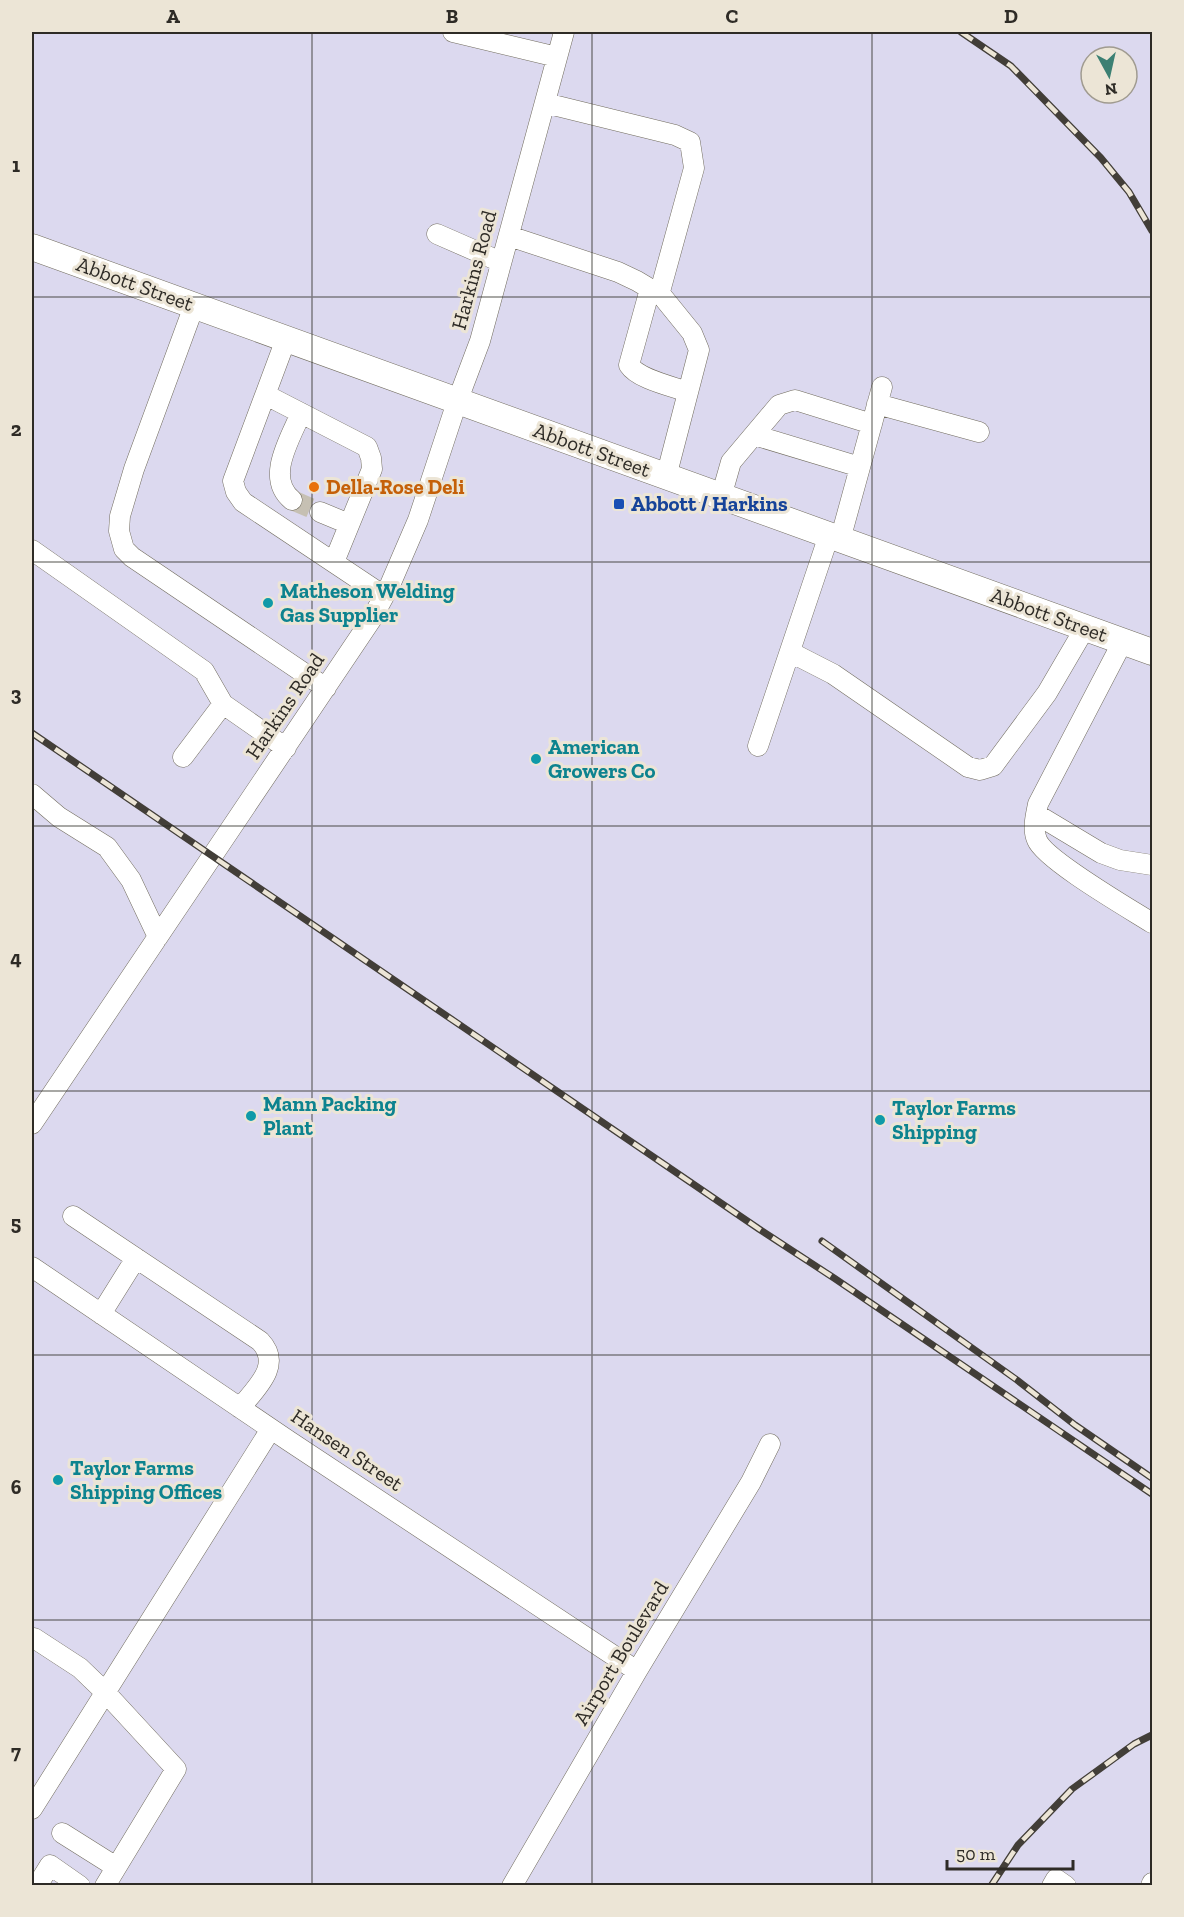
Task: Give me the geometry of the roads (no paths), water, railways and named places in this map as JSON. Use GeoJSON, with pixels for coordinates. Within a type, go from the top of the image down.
{"type":"FeatureCollection","features":[{"type":"Feature","properties":{"kind":"main road","name":"Abbott Street"},"geometry":{"type":"LineString","coordinates":[[32,246],[457,402],[1152,652]]}},
{"type":"Feature","properties":{"kind":"street"},"geometry":{"type":"LineString","coordinates":[[453,32],[557,57]]}},
{"type":"Feature","properties":{"kind":"street","name":"Harkins Road"},"geometry":{"type":"LineString","coordinates":[[32,1124],[326,688],[371,620],[384,596],[418,520],[480,341],[564,32]]}},
{"type":"Feature","properties":{"kind":"street"},"geometry":{"type":"LineString","coordinates":[[545,103],[675,135],[690,142],[694,168],[655,292],[629,364],[632,370],[652,380],[688,392]]}},
{"type":"Feature","properties":{"kind":"street"},"geometry":{"type":"LineString","coordinates":[[437,234],[501,262]]}},
{"type":"Feature","properties":{"kind":"street"},"geometry":{"type":"LineString","coordinates":[[508,236],[618,272],[655,292],[692,333],[699,350],[666,477]]}},
{"type":"Feature","properties":{"kind":"street"},"geometry":{"type":"LineString","coordinates":[[194,306],[134,469],[120,516],[119,531],[124,549],[132,557],[326,688]]}},
{"type":"Feature","properties":{"kind":"street"},"geometry":{"type":"LineString","coordinates":[[286,339],[233,481],[236,492],[243,502],[384,596]]}},
{"type":"Feature","properties":{"kind":"street"},"geometry":{"type":"LineString","coordinates":[[266,395],[367,447],[372,468],[334,562]]}},
{"type":"Feature","properties":{"kind":"street"},"geometry":{"type":"LineString","coordinates":[[758,746],[790,652],[860,467],[880,395],[979,432]]}},
{"type":"Feature","properties":{"kind":"street"},"geometry":{"type":"LineString","coordinates":[[721,497],[731,462],[779,405],[795,400],[872,424]]}},
{"type":"Feature","properties":{"kind":"street"},"geometry":{"type":"LineString","coordinates":[[292,500],[281,486],[279,474],[284,454],[301,413]]}},
{"type":"Feature","properties":{"kind":"street"},"geometry":{"type":"LineString","coordinates":[[754,435],[860,467]]}},
{"type":"Feature","properties":{"kind":"street"},"geometry":{"type":"LineString","coordinates":[[320,512],[349,524]]}},
{"type":"Feature","properties":{"kind":"street"},"geometry":{"type":"LineString","coordinates":[[32,550],[204,671],[224,704],[286,748]]}},
{"type":"Feature","properties":{"kind":"street"},"geometry":{"type":"LineString","coordinates":[[790,652],[833,674],[968,767],[980,770],[993,766],[1047,693],[1085,628]]}},
{"type":"Feature","properties":{"kind":"street"},"geometry":{"type":"LineString","coordinates":[[1123,641],[1038,804],[1034,822],[1037,841],[1051,858],[1152,923]]}},
{"type":"Feature","properties":{"kind":"street"},"geometry":{"type":"LineString","coordinates":[[183,757],[224,704]]}},
{"type":"Feature","properties":{"kind":"street"},"geometry":{"type":"LineString","coordinates":[[32,794],[59,817],[107,847],[131,880],[158,937]]}},
{"type":"Feature","properties":{"kind":"street"},"geometry":{"type":"LineString","coordinates":[[1036,814],[1101,854],[1120,860],[1152,865]]}},
{"type":"Feature","properties":{"kind":"street"},"geometry":{"type":"LineString","coordinates":[[73,1216],[260,1341],[268,1350],[271,1361],[267,1372],[240,1408]]}},
{"type":"Feature","properties":{"kind":"street"},"geometry":{"type":"LineString","coordinates":[[101,1314],[136,1258]]}},
{"type":"Feature","properties":{"kind":"street","name":"Hansen Street"},"geometry":{"type":"LineString","coordinates":[[32,1267],[271,1429],[637,1671]]}},
{"type":"Feature","properties":{"kind":"street"},"geometry":{"type":"LineString","coordinates":[[32,1809],[271,1429]]}},
{"type":"Feature","properties":{"kind":"street","name":"Airport Boulevard"},"geometry":{"type":"LineString","coordinates":[[512,1886],[637,1671],[751,1482],[770,1444]]}},
{"type":"Feature","properties":{"kind":"street"},"geometry":{"type":"LineString","coordinates":[[34,1638],[80,1668],[176,1769],[105,1886]]}},
{"type":"Feature","properties":{"kind":"street"},"geometry":{"type":"LineString","coordinates":[[62,1833],[116,1868]]}},
{"type":"Feature","properties":{"kind":"street"},"geometry":{"type":"LineString","coordinates":[[37,1886],[50,1865],[80,1886]]}},
{"type":"Feature","properties":{"kind":"street"},"geometry":{"type":"LineString","coordinates":[[1052,1886],[1056,1880],[1066,1886]]}},
{"type":"Feature","properties":{"kind":"tunnel"},"geometry":{"type":"LineString","coordinates":[[292,500],[320,512]]}},
{"type":"Feature","properties":{"kind":"railway"},"geometry":{"type":"LineString","coordinates":[[961,32],[1011,66],[1101,158],[1129,192],[1152,231]]}},
{"type":"Feature","properties":{"kind":"railway"},"geometry":{"type":"LineString","coordinates":[[32,733],[1152,1494]]}},
{"type":"Feature","properties":{"kind":"railway"},"geometry":{"type":"LineString","coordinates":[[822,1241],[1017,1380],[1075,1425],[1152,1478]]}},
{"type":"Feature","properties":{"kind":"railway"},"geometry":{"type":"LineString","coordinates":[[991,1886],[1018,1845],[1072,1789],[1134,1744],[1152,1735]]}},
{"type":"Feature","properties":{"kind":"place","name":"Della-Rose Deli"},"geometry":{"type":"Point","coordinates":[314,487]}},
{"type":"Feature","properties":{"kind":"place","name":"Abbott / Harkins"},"geometry":{"type":"Point","coordinates":[619,504]}},
{"type":"Feature","properties":{"kind":"place","name":"Matheson Welding Gas Supplier"},"geometry":{"type":"Point","coordinates":[268,603]}},
{"type":"Feature","properties":{"kind":"place","name":"American Growers Co"},"geometry":{"type":"Point","coordinates":[536,759]}},
{"type":"Feature","properties":{"kind":"place","name":"Mann Packing Plant"},"geometry":{"type":"Point","coordinates":[251,1116]}},
{"type":"Feature","properties":{"kind":"place","name":"Taylor Farms Shipping"},"geometry":{"type":"Point","coordinates":[880,1120]}},
{"type":"Feature","properties":{"kind":"place","name":"Taylor Farms Shipping Offices"},"geometry":{"type":"Point","coordinates":[58,1480]}}]}
